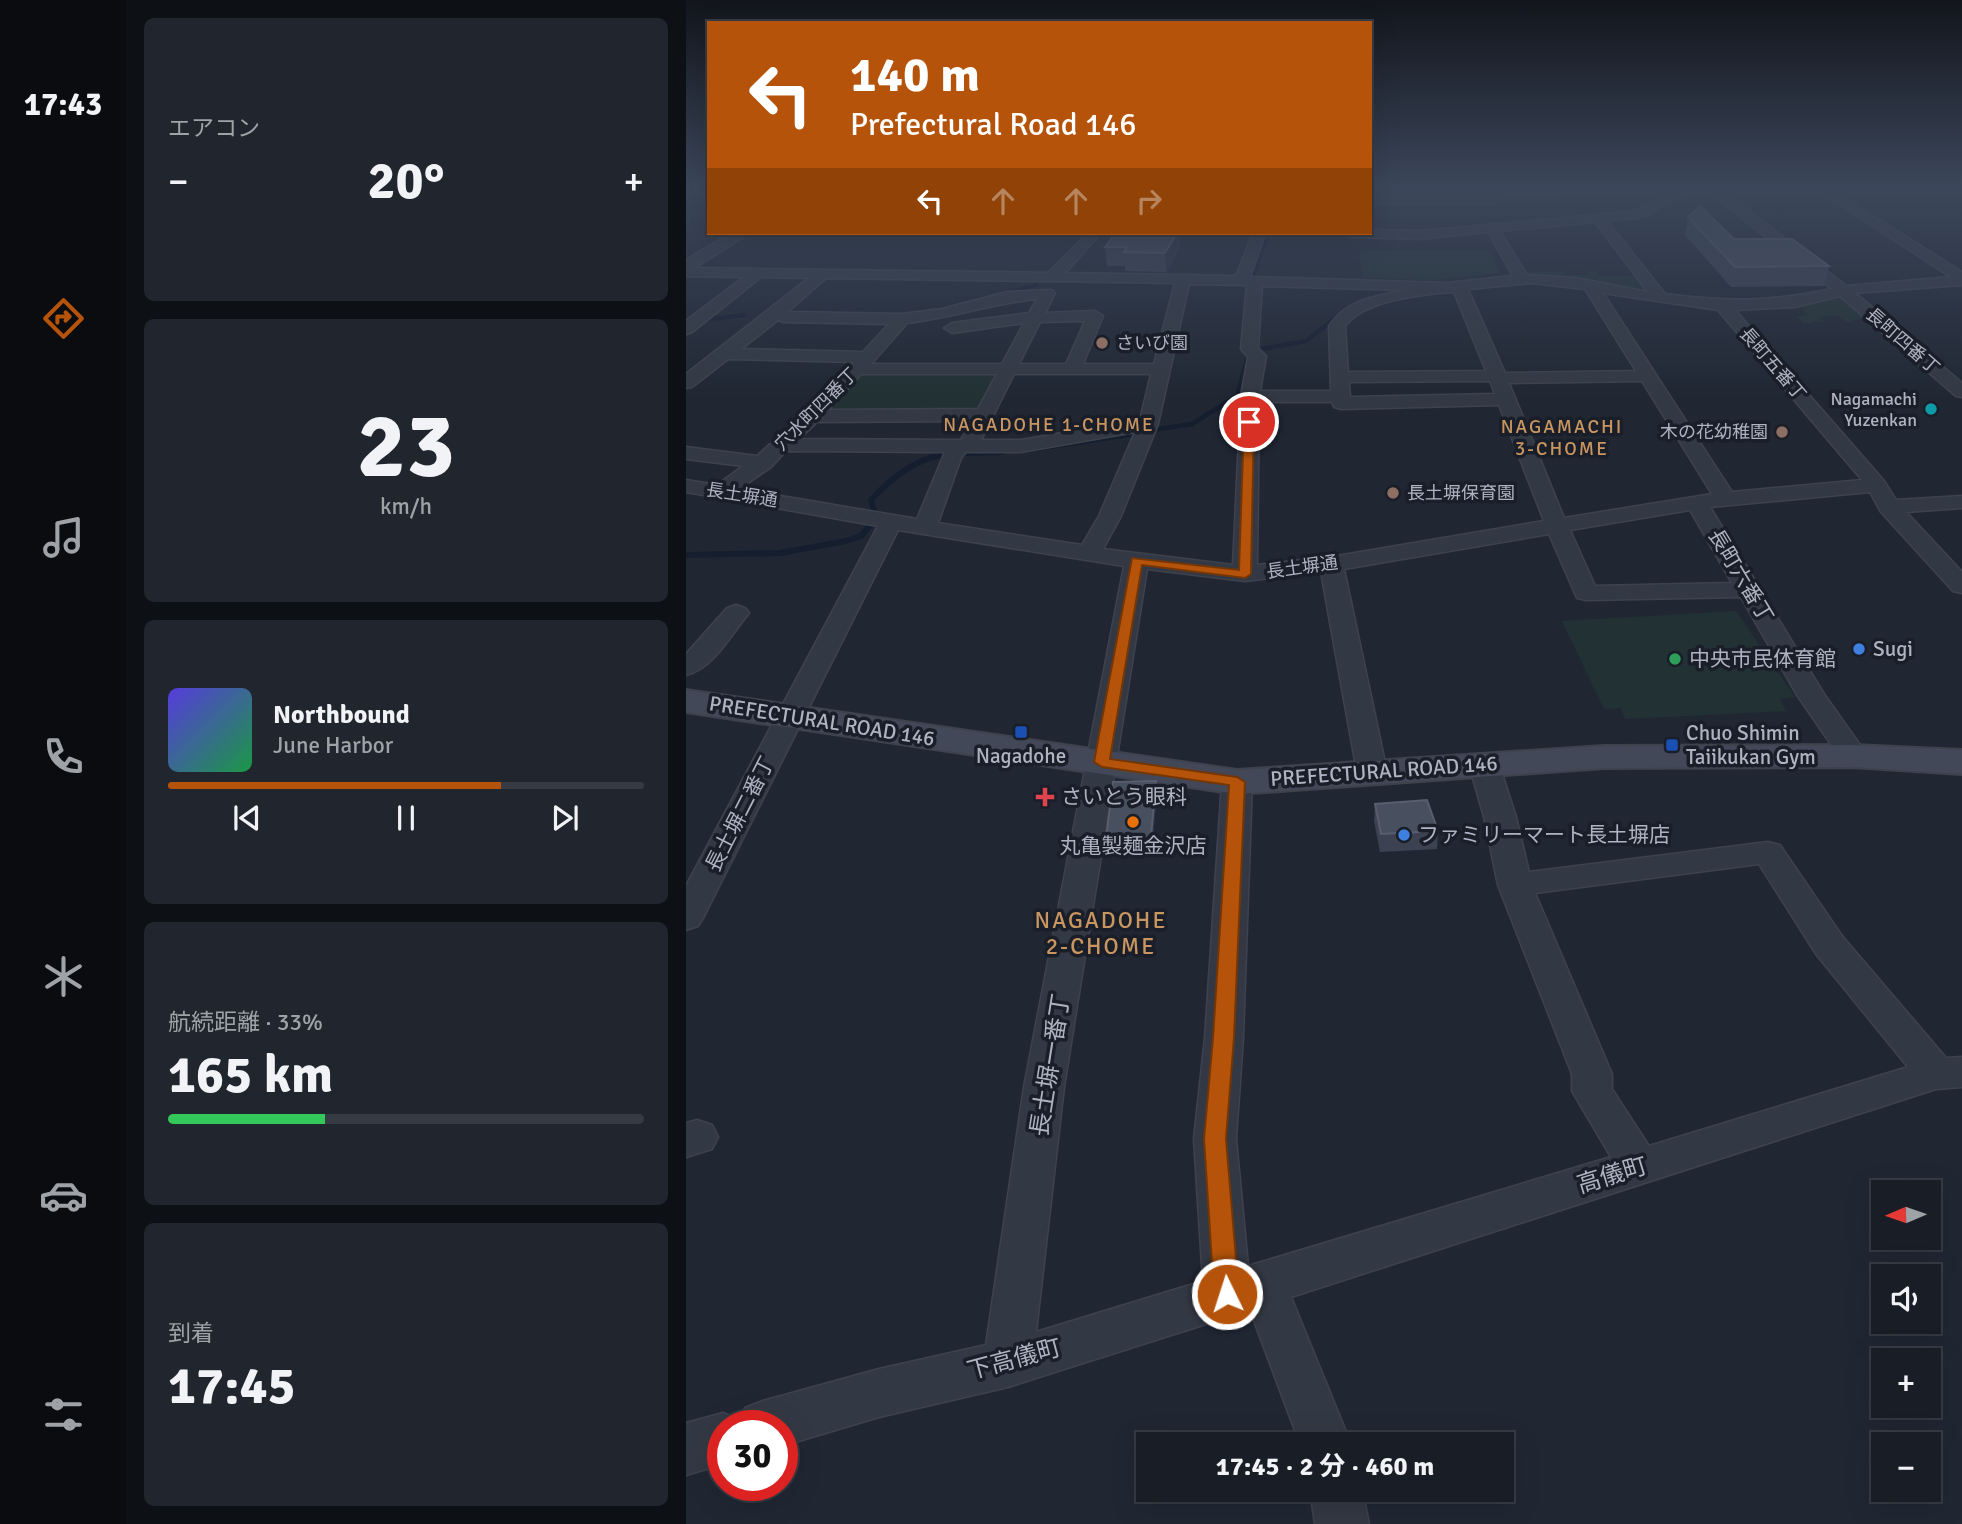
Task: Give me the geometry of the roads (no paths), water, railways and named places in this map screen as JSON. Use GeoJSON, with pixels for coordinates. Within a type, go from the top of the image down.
{"type":"FeatureCollection","features":[{"type":"Feature","properties":{"kind":"main road","name":"PREFECTURAL ROAD 146"},"geometry":{"type":"LineString","coordinates":[[686,701],[1237,782],[1604,757],[1853,756],[1962,762]]}},
{"type":"Feature","properties":{"kind":"street"},"geometry":{"type":"LineString","coordinates":[[686,270],[705,257]]}},
{"type":"Feature","properties":{"kind":"street"},"geometry":{"type":"LineString","coordinates":[[925,528],[951,457],[959,448],[970,443],[1050,285],[1074,257]]}},
{"type":"Feature","properties":{"kind":"street"},"geometry":{"type":"LineString","coordinates":[[1245,574],[1250,396],[1257,356],[1249,349],[1246,281],[1243,277],[1250,257]]}},
{"type":"Feature","properties":{"kind":"street"},"geometry":{"type":"LineString","coordinates":[[1509,257],[1521,278]]}},
{"type":"Feature","properties":{"kind":"street"},"geometry":{"type":"LineString","coordinates":[[1627,257],[1656,296]]}},
{"type":"Feature","properties":{"kind":"street","name":"長町四番丁"},"geometry":{"type":"LineString","coordinates":[[1804,257],[1962,393]]}},
{"type":"Feature","properties":{"kind":"street"},"geometry":{"type":"LineString","coordinates":[[1928,257],[1961,278]]}},
{"type":"Feature","properties":{"kind":"street"},"geometry":{"type":"LineString","coordinates":[[686,270],[1050,285],[1183,279],[1460,288],[1498,377],[1555,526],[1586,593],[1749,590]]}},
{"type":"Feature","properties":{"kind":"street"},"geometry":{"type":"LineString","coordinates":[[686,329],[758,273]]}},
{"type":"Feature","properties":{"kind":"street"},"geometry":{"type":"LineString","coordinates":[[686,383],[776,314],[822,274]]}},
{"type":"Feature","properties":{"kind":"street"},"geometry":{"type":"LineString","coordinates":[[1505,399],[1341,403],[1337,326],[1341,319],[1357,307],[1445,286],[1521,278],[1576,282],[1723,306],[1795,302],[1841,288],[1961,278]]}},
{"type":"Feature","properties":{"kind":"street"},"geometry":{"type":"LineString","coordinates":[[1090,553],[1110,516],[1147,424],[1183,279]]}},
{"type":"Feature","properties":{"kind":"street"},"geometry":{"type":"LineString","coordinates":[[776,314],[783,317],[902,319],[942,314],[1050,285]]}},
{"type":"Feature","properties":{"kind":"street","name":"長町六番丁"},"geometry":{"type":"LineString","coordinates":[[1591,286],[1726,498]]}},
{"type":"Feature","properties":{"kind":"street","name":"長町五番丁"},"geometry":{"type":"LineString","coordinates":[[1723,306],[1877,485],[1889,507],[1962,586]]}},
{"type":"Feature","properties":{"kind":"street"},"geometry":{"type":"LineString","coordinates":[[686,311],[707,311]]}},
{"type":"Feature","properties":{"kind":"street"},"geometry":{"type":"LineString","coordinates":[[889,333],[1036,317],[1095,316],[1072,369]]}},
{"type":"Feature","properties":{"kind":"street","name":"穴水町四番丁"},"geometry":{"type":"LineString","coordinates":[[723,491],[764,463],[782,446],[902,319]]}},
{"type":"Feature","properties":{"kind":"street"},"geometry":{"type":"LineString","coordinates":[[938,370],[964,326]]}},
{"type":"Feature","properties":{"kind":"street"},"geometry":{"type":"LineString","coordinates":[[722,354],[938,370],[1159,369]]}},
{"type":"Feature","properties":{"kind":"street"},"geometry":{"type":"LineString","coordinates":[[1396,357],[1402,377]]}},
{"type":"Feature","properties":{"kind":"street"},"geometry":{"type":"LineString","coordinates":[[1338,377],[1648,376]]}},
{"type":"Feature","properties":{"kind":"street"},"geometry":{"type":"LineString","coordinates":[[1250,396],[1339,397]]}},
{"type":"Feature","properties":{"kind":"street"},"geometry":{"type":"LineString","coordinates":[[813,416],[984,415]]}},
{"type":"Feature","properties":{"kind":"street"},"geometry":{"type":"LineString","coordinates":[[782,446],[1021,446],[1147,424]]}},
{"type":"Feature","properties":{"kind":"street"},"geometry":{"type":"LineString","coordinates":[[686,453],[764,463]]}},
{"type":"Feature","properties":{"kind":"street","name":"長土塀通"},"geometry":{"type":"LineString","coordinates":[[686,486],[925,528],[1137,561],[1245,574],[1331,564],[1696,502],[1877,485]]}},
{"type":"Feature","properties":{"kind":"street","name":"長町六番丁"},"geometry":{"type":"LineString","coordinates":[[1696,502],[1811,695],[1853,756]]}},
{"type":"Feature","properties":{"kind":"street"},"geometry":{"type":"LineString","coordinates":[[1889,507],[1962,502]]}},
{"type":"Feature","properties":{"kind":"street","name":"長土塀二番丁"},"geometry":{"type":"LineString","coordinates":[[686,918],[891,522]]}},
{"type":"Feature","properties":{"kind":"street","name":"長土塀一番丁"},"geometry":{"type":"LineString","coordinates":[[1008,1364],[1044,1087],[1137,561]]}},
{"type":"Feature","properties":{"kind":"street"},"geometry":{"type":"LineString","coordinates":[[1331,564],[1372,772]]}},
{"type":"Feature","properties":{"kind":"street"},"geometry":{"type":"LineString","coordinates":[[686,667],[702,654],[736,613]]}},
{"type":"Feature","properties":{"kind":"street"},"geometry":{"type":"LineString","coordinates":[[1484,764],[1500,817],[1515,885],[1592,1074],[1592,1091],[1640,1167]]}},
{"type":"Feature","properties":{"kind":"street"},"geometry":{"type":"LineString","coordinates":[[1237,782],[1224,1038],[1215,1139],[1245,1288],[1320,1432]]}},
{"type":"Feature","properties":{"kind":"street"},"geometry":{"type":"LineString","coordinates":[[1515,885],[1768,852],[1829,945],[1949,1073]]}},
{"type":"Feature","properties":{"kind":"street","name":"高儀町"},"geometry":{"type":"LineString","coordinates":[[1245,1288],[1949,1073]]}},
{"type":"Feature","properties":{"kind":"street","name":"下高儀町"},"geometry":{"type":"LineString","coordinates":[[798,1416],[879,1392],[1008,1364],[1245,1288]]}},
{"type":"Feature","properties":{"kind":"street"},"geometry":{"type":"LineString","coordinates":[[686,1448],[707,1442]]}},
{"type":"Feature","properties":{"kind":"street"},"geometry":{"type":"LineString","coordinates":[[1338,1502],[1342,1524]]}},
{"type":"Feature","properties":{"kind":"waterway"},"geometry":{"type":"LineString","coordinates":[[1253,277],[1260,257]]}},
{"type":"Feature","properties":{"kind":"waterway"},"geometry":{"type":"LineString","coordinates":[[1060,282],[1151,283]]}},
{"type":"Feature","properties":{"kind":"waterway"},"geometry":{"type":"LineString","coordinates":[[1006,293],[1002,294],[1036,285]]}},
{"type":"Feature","properties":{"kind":"waterway"},"geometry":{"type":"LineString","coordinates":[[1262,349],[1306,341],[1343,312]]}},
{"type":"Feature","properties":{"kind":"waterway"},"geometry":{"type":"LineString","coordinates":[[702,320],[744,315]]}},
{"type":"Feature","properties":{"kind":"waterway"},"geometry":{"type":"LineString","coordinates":[[1152,430],[1192,424],[1237,396],[1248,355]]}},
{"type":"Feature","properties":{"kind":"waterway"},"geometry":{"type":"LineString","coordinates":[[1025,450],[1136,433],[1132,434]]}},
{"type":"Feature","properties":{"kind":"waterway"},"geometry":{"type":"LineString","coordinates":[[962,453],[1001,452]]}},
{"type":"Feature","properties":{"kind":"waterway"},"geometry":{"type":"LineString","coordinates":[[874,511],[871,500],[887,484],[915,465],[947,454]]}},
{"type":"Feature","properties":{"kind":"waterway"},"geometry":{"type":"LineString","coordinates":[[686,555],[780,553],[846,541],[861,536],[872,523]]}},
{"type":"Feature","properties":{"kind":"place","name":"さいび園"},"geometry":{"type":"Point","coordinates":[1102,343]}},
{"type":"Feature","properties":{"kind":"place","name":"Nagamachi Yuzenkan"},"geometry":{"type":"Point","coordinates":[1931,409]}},
{"type":"Feature","properties":{"kind":"place","name":"木の花幼稚園"},"geometry":{"type":"Point","coordinates":[1782,432]}},
{"type":"Feature","properties":{"kind":"place","name":"長土塀保育園"},"geometry":{"type":"Point","coordinates":[1393,493]}},
{"type":"Feature","properties":{"kind":"place","name":"Sugi"},"geometry":{"type":"Point","coordinates":[1859,649]}},
{"type":"Feature","properties":{"kind":"place","name":"中央市民体育館"},"geometry":{"type":"Point","coordinates":[1675,659]}},
{"type":"Feature","properties":{"kind":"place","name":"Nagadohe"},"geometry":{"type":"Point","coordinates":[1021,732]}},
{"type":"Feature","properties":{"kind":"place","name":"Chuo Shimin Taiikukan Gym"},"geometry":{"type":"Point","coordinates":[1672,745]}},
{"type":"Feature","properties":{"kind":"place","name":"さいとう眼科"},"geometry":{"type":"Point","coordinates":[1045,797]}},
{"type":"Feature","properties":{"kind":"place","name":"丸亀製麺金沢店"},"geometry":{"type":"Point","coordinates":[1133,822]}},
{"type":"Feature","properties":{"kind":"place","name":"ファミリーマート長土塀店"},"geometry":{"type":"Point","coordinates":[1404,835]}},
{"type":"Feature","properties":{"kind":"district","name":"NAGADOHE 1-CHOME"},"geometry":{"type":"Point","coordinates":[1049,424]}},
{"type":"Feature","properties":{"kind":"district","name":"NAGAMACHI 3-CHOME"},"geometry":{"type":"Point","coordinates":[1562,437]}},
{"type":"Feature","properties":{"kind":"district","name":"NAGADOHE 2-CHOME"},"geometry":{"type":"Point","coordinates":[1101,933]}}]}
